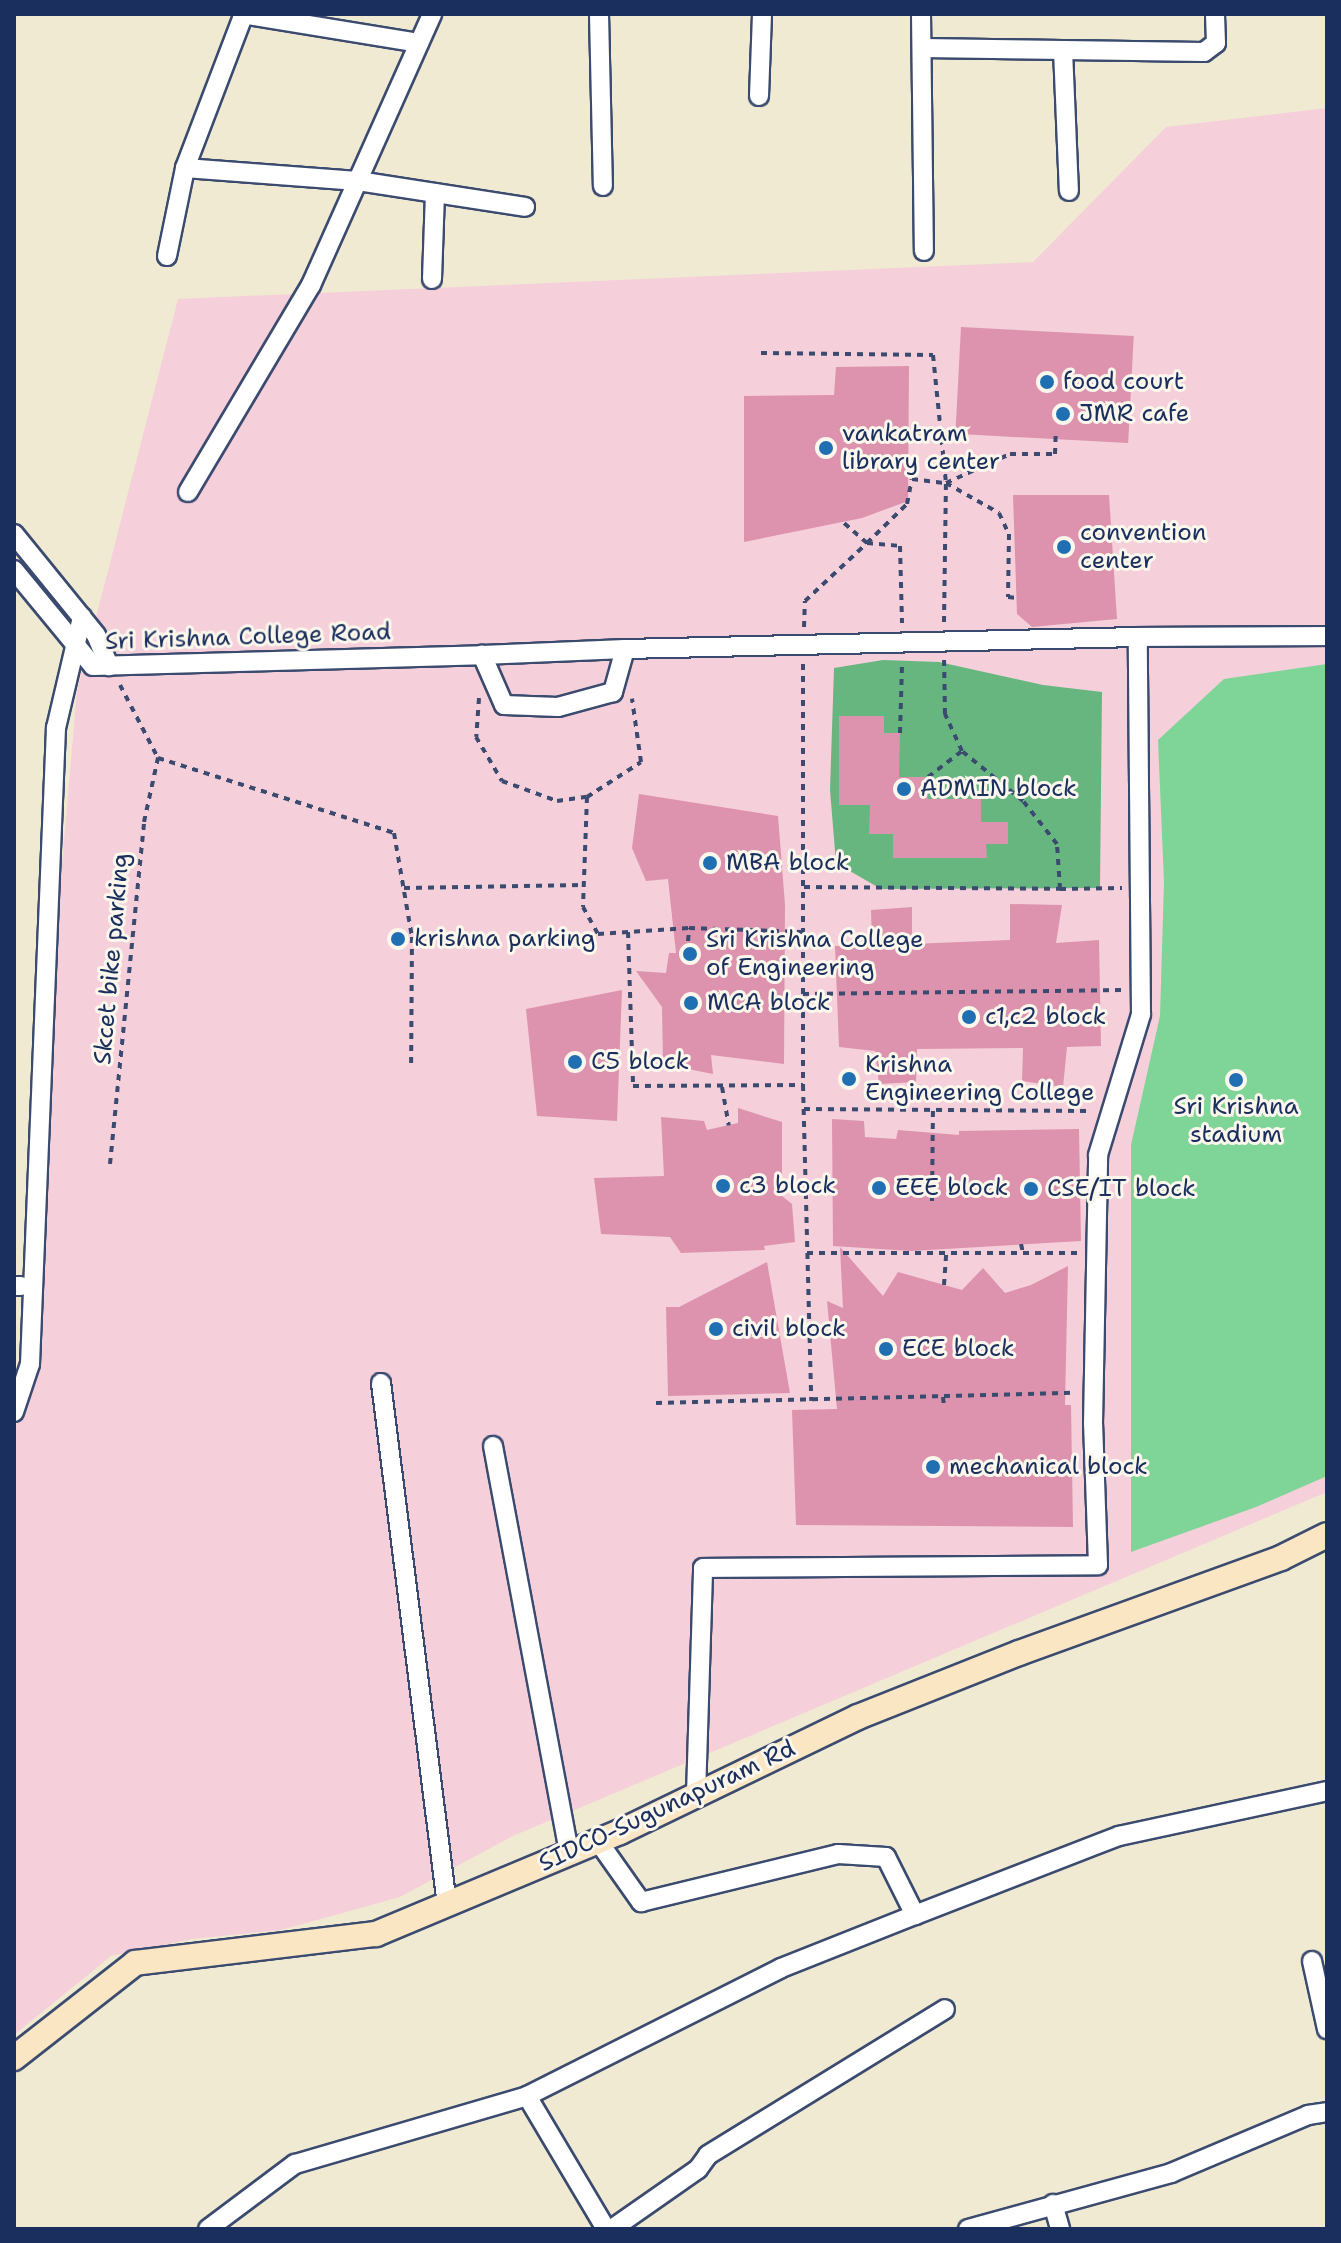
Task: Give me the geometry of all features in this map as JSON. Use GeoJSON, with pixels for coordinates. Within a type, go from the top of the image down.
{"type":"FeatureCollection","features":[{"type":"Feature","properties":{"kind":"street"},"geometry":{"type":"LineString","coordinates":[[188,492],[311,285],[432,14]]}},
{"type":"Feature","properties":{"kind":"street"},"geometry":{"type":"LineString","coordinates":[[599,14],[603,186]]}},
{"type":"Feature","properties":{"kind":"street"},"geometry":{"type":"LineString","coordinates":[[759,96],[762,14]]}},
{"type":"Feature","properties":{"kind":"street"},"geometry":{"type":"LineString","coordinates":[[921,14],[924,251]]}},
{"type":"Feature","properties":{"kind":"street"},"geometry":{"type":"LineString","coordinates":[[922,48],[1204,52],[1216,43],[1215,14]]}},
{"type":"Feature","properties":{"kind":"street"},"geometry":{"type":"LineString","coordinates":[[167,256],[185,168],[242,15],[419,43]]}},
{"type":"Feature","properties":{"kind":"street"},"geometry":{"type":"LineString","coordinates":[[1063,50],[1069,191]]}},
{"type":"Feature","properties":{"kind":"street"},"geometry":{"type":"LineString","coordinates":[[185,168],[358,181],[525,207]]}},
{"type":"Feature","properties":{"kind":"street"},"geometry":{"type":"LineString","coordinates":[[432,279],[435,193]]}},
{"type":"Feature","properties":{"kind":"street"},"geometry":{"type":"LineString","coordinates":[[14,534],[96,635],[109,666]]}},
{"type":"Feature","properties":{"kind":"street","name":"Sri Krishna College Road"},"geometry":{"type":"LineString","coordinates":[[14,570],[93,666],[625,649],[1138,637],[1327,636]]}},
{"type":"Feature","properties":{"kind":"street"},"geometry":{"type":"LineString","coordinates":[[14,1412],[30,1364],[56,728],[82,617]]}},
{"type":"Feature","properties":{"kind":"street"},"geometry":{"type":"LineString","coordinates":[[696,1795],[703,1568],[1098,1565],[1093,1392],[1098,1155],[1141,1014],[1138,637]]}},
{"type":"Feature","properties":{"kind":"street"},"geometry":{"type":"LineString","coordinates":[[482,655],[504,705],[558,707],[613,692],[625,649]]}},
{"type":"Feature","properties":{"kind":"street"},"geometry":{"type":"LineString","coordinates":[[381,1383],[447,1905]]}},
{"type":"Feature","properties":{"kind":"street"},"geometry":{"type":"LineString","coordinates":[[493,1446],[569,1854]]}},
{"type":"Feature","properties":{"kind":"street","name":"SIDCO-Sugunapuram Rd"},"geometry":{"type":"LineString","coordinates":[[14,2058],[135,1963],[376,1934],[598,1841],[858,1717],[1019,1653],[1281,1558],[1327,1535]]}},
{"type":"Feature","properties":{"kind":"street"},"geometry":{"type":"LineString","coordinates":[[208,2229],[295,2164],[527,2096],[781,1968],[915,1915],[1119,1836],[1327,1791]]}},
{"type":"Feature","properties":{"kind":"street"},"geometry":{"type":"LineString","coordinates":[[598,1841],[641,1902],[838,1854],[886,1857],[915,1915]]}},
{"type":"Feature","properties":{"kind":"street"},"geometry":{"type":"LineString","coordinates":[[1312,1961],[1327,2029]]}},
{"type":"Feature","properties":{"kind":"street"},"geometry":{"type":"LineString","coordinates":[[612,2229],[698,2169],[708,2155],[945,2009]]}},
{"type":"Feature","properties":{"kind":"street"},"geometry":{"type":"LineString","coordinates":[[527,2096],[606,2229]]}},
{"type":"Feature","properties":{"kind":"street"},"geometry":{"type":"LineString","coordinates":[[968,2229],[1171,2173],[1308,2115],[1327,2112]]}},
{"type":"Feature","properties":{"kind":"street"},"geometry":{"type":"LineString","coordinates":[[1053,2204],[1060,2229]]}},
{"type":"Feature","properties":{"kind":"path"},"geometry":{"type":"LineString","coordinates":[[761,353],[933,355],[946,483],[945,714],[962,751],[1023,801],[1057,844],[1060,889]]}},
{"type":"Feature","properties":{"kind":"path"},"geometry":{"type":"LineString","coordinates":[[946,483],[1010,454],[1055,454],[1056,431]]}},
{"type":"Feature","properties":{"kind":"path"},"geometry":{"type":"LineString","coordinates":[[811,1401],[803,1085],[805,601],[907,504],[912,479],[946,483],[999,513],[1009,534],[1008,597],[1017,598]]}},
{"type":"Feature","properties":{"kind":"path"},"geometry":{"type":"LineString","coordinates":[[843,522],[867,543],[900,546],[900,733]]}},
{"type":"Feature","properties":{"kind":"path"},"geometry":{"type":"LineString","coordinates":[[109,666],[158,758],[394,833],[412,937],[411,1065]]}},
{"type":"Feature","properties":{"kind":"path"},"geometry":{"type":"LineString","coordinates":[[479,696],[476,737],[502,781],[557,801],[587,797],[641,762],[631,691]]}},
{"type":"Feature","properties":{"kind":"path"},"geometry":{"type":"LineString","coordinates":[[928,777],[962,751]]}},
{"type":"Feature","properties":{"kind":"path","name":"Skcet bike parking"},"geometry":{"type":"LineString","coordinates":[[110,1164],[144,822],[158,758]]}},
{"type":"Feature","properties":{"kind":"path"},"geometry":{"type":"LineString","coordinates":[[587,797],[583,907],[598,934],[689,928],[803,932]]}},
{"type":"Feature","properties":{"kind":"path"},"geometry":{"type":"LineString","coordinates":[[404,888],[583,885]]}},
{"type":"Feature","properties":{"kind":"path"},"geometry":{"type":"LineString","coordinates":[[803,887],[1140,888]]}},
{"type":"Feature","properties":{"kind":"path"},"geometry":{"type":"LineString","coordinates":[[687,953],[689,928]]}},
{"type":"Feature","properties":{"kind":"path"},"geometry":{"type":"LineString","coordinates":[[628,932],[633,1086],[803,1085]]}},
{"type":"Feature","properties":{"kind":"path"},"geometry":{"type":"LineString","coordinates":[[803,994],[1141,990]]}},
{"type":"Feature","properties":{"kind":"path"},"geometry":{"type":"LineString","coordinates":[[722,1087],[729,1125]]}},
{"type":"Feature","properties":{"kind":"path"},"geometry":{"type":"LineString","coordinates":[[804,1109],[1112,1111]]}},
{"type":"Feature","properties":{"kind":"path"},"geometry":{"type":"LineString","coordinates":[[932,1201],[933,1109]]}},
{"type":"Feature","properties":{"kind":"path"},"geometry":{"type":"LineString","coordinates":[[1021,1244],[1023,1253]]}},
{"type":"Feature","properties":{"kind":"path"},"geometry":{"type":"LineString","coordinates":[[807,1253],[1096,1253]]}},
{"type":"Feature","properties":{"kind":"path"},"geometry":{"type":"LineString","coordinates":[[944,1285],[946,1253]]}},
{"type":"Feature","properties":{"kind":"path"},"geometry":{"type":"LineString","coordinates":[[656,1403],[1093,1392]]}},
{"type":"Feature","properties":{"kind":"path"},"geometry":{"type":"LineString","coordinates":[[943,1397],[944,1407]]}},
{"type":"Feature","properties":{"kind":"shaded area","name":"Sri Krishna College of Engineering"},"geometry":{"type":"Polygon","coordinates":[[[1327,108],[1327,1492],[513,1836],[400,1897],[281,1930],[192,1939],[111,1956],[14,2035],[14,1431],[38,1364],[44,1072],[77,691],[178,299],[1033,262],[1166,127],[1327,108]]]}},
{"type":"Feature","properties":{"kind":"green space"},"geometry":{"type":"Polygon","coordinates":[[[883,660],[939,662],[1043,685],[1102,692],[1100,888],[881,889],[836,863],[830,790],[834,668],[883,660]]]}},
{"type":"Feature","properties":{"kind":"green space","name":"Sri Krishna stadium"},"geometry":{"type":"Polygon","coordinates":[[[1327,664],[1327,1476],[1256,1507],[1131,1552],[1131,1145],[1160,1016],[1164,882],[1158,740],[1224,679],[1327,664]]]}},
{"type":"Feature","properties":{"kind":"building","name":"food court"},"geometry":{"type":"Polygon","coordinates":[[[961,327],[1134,336],[1128,443],[955,434],[961,327]]]}},
{"type":"Feature","properties":{"kind":"building","name":"vankatram library center"},"geometry":{"type":"Polygon","coordinates":[[[909,366],[908,501],[862,518],[744,542],[744,396],[834,395],[836,367],[909,366]]]}},
{"type":"Feature","properties":{"kind":"building","name":"convention center"},"geometry":{"type":"Polygon","coordinates":[[[1013,495],[1109,495],[1117,619],[1032,627],[1017,614],[1013,495]]]}},
{"type":"Feature","properties":{"kind":"building"},"geometry":{"type":"Polygon","coordinates":[[[839,716],[884,716],[884,733],[900,733],[899,777],[928,777],[928,799],[981,799],[981,822],[1008,822],[1008,844],[986,844],[987,858],[893,858],[893,834],[869,834],[870,805],[839,805],[839,716]]]}},
{"type":"Feature","properties":{"kind":"building"},"geometry":{"type":"Polygon","coordinates":[[[639,794],[778,816],[785,905],[784,1064],[711,1055],[713,1074],[663,1064],[662,1007],[636,971],[666,973],[669,953],[676,953],[668,879],[646,881],[632,848],[639,794]]]}},
{"type":"Feature","properties":{"kind":"building","name":"c1,c2 block"},"geometry":{"type":"Polygon","coordinates":[[[1010,904],[1062,905],[1056,943],[1099,940],[1101,1046],[1067,1047],[1063,1087],[1022,1081],[1023,1048],[917,1049],[916,1082],[879,1084],[875,1051],[839,1047],[835,946],[872,946],[871,910],[912,907],[912,944],[1010,940],[1010,904]]]}},
{"type":"Feature","properties":{"kind":"building","name":"C5 block"},"geometry":{"type":"Polygon","coordinates":[[[622,990],[617,1121],[537,1116],[526,1009],[622,990]]]}},
{"type":"Feature","properties":{"kind":"building","name":"c3 block"},"geometry":{"type":"Polygon","coordinates":[[[738,1108],[782,1122],[782,1196],[792,1204],[795,1242],[764,1246],[765,1250],[681,1253],[670,1237],[601,1234],[594,1178],[664,1176],[661,1117],[704,1121],[707,1130],[738,1123],[738,1108]]]}},
{"type":"Feature","properties":{"kind":"building"},"geometry":{"type":"Polygon","coordinates":[[[832,1119],[864,1121],[865,1137],[896,1139],[898,1130],[959,1135],[959,1131],[1079,1129],[1081,1241],[911,1251],[833,1246],[832,1119]]]}},
{"type":"Feature","properties":{"kind":"building"},"geometry":{"type":"Polygon","coordinates":[[[840,1247],[883,1296],[898,1272],[962,1290],[983,1268],[1005,1293],[1031,1285],[1068,1266],[1065,1405],[1071,1405],[1073,1527],[796,1525],[792,1410],[837,1409],[827,1301],[843,1308],[840,1247]]]}},
{"type":"Feature","properties":{"kind":"building"},"geometry":{"type":"Polygon","coordinates":[[[767,1262],[790,1393],[668,1396],[666,1307],[679,1307],[767,1262]]]}},
{"type":"Feature","properties":{"kind":"place","name":"food court"},"geometry":{"type":"Point","coordinates":[1047,382]}},
{"type":"Feature","properties":{"kind":"place","name":"JMR cafe"},"geometry":{"type":"Point","coordinates":[1063,414]}},
{"type":"Feature","properties":{"kind":"place","name":"vankatram library center"},"geometry":{"type":"Point","coordinates":[826,448]}},
{"type":"Feature","properties":{"kind":"place","name":"convention center"},"geometry":{"type":"Point","coordinates":[1064,547]}},
{"type":"Feature","properties":{"kind":"place","name":"ADMIN block"},"geometry":{"type":"Point","coordinates":[904,789]}},
{"type":"Feature","properties":{"kind":"place","name":"MBA block"},"geometry":{"type":"Point","coordinates":[710,863]}},
{"type":"Feature","properties":{"kind":"place","name":"krishna parking"},"geometry":{"type":"Point","coordinates":[398,939]}},
{"type":"Feature","properties":{"kind":"place","name":"Sri Krishna College of Engineering"},"geometry":{"type":"Point","coordinates":[690,954]}},
{"type":"Feature","properties":{"kind":"place","name":"MCA block"},"geometry":{"type":"Point","coordinates":[691,1003]}},
{"type":"Feature","properties":{"kind":"place","name":"c1,c2 block"},"geometry":{"type":"Point","coordinates":[969,1017]}},
{"type":"Feature","properties":{"kind":"place","name":"C5 block"},"geometry":{"type":"Point","coordinates":[575,1062]}},
{"type":"Feature","properties":{"kind":"place","name":"Krishna Engineering College"},"geometry":{"type":"Point","coordinates":[849,1079]}},
{"type":"Feature","properties":{"kind":"place","name":"Sri Krishna stadium"},"geometry":{"type":"Point","coordinates":[1236,1080]}},
{"type":"Feature","properties":{"kind":"place","name":"c3 block"},"geometry":{"type":"Point","coordinates":[723,1186]}},
{"type":"Feature","properties":{"kind":"place","name":"EEE block"},"geometry":{"type":"Point","coordinates":[879,1188]}},
{"type":"Feature","properties":{"kind":"place","name":"CSE/IT block"},"geometry":{"type":"Point","coordinates":[1031,1189]}},
{"type":"Feature","properties":{"kind":"place","name":"civil block"},"geometry":{"type":"Point","coordinates":[716,1329]}},
{"type":"Feature","properties":{"kind":"place","name":"ECE block"},"geometry":{"type":"Point","coordinates":[886,1349]}},
{"type":"Feature","properties":{"kind":"place","name":"mechanical block"},"geometry":{"type":"Point","coordinates":[933,1467]}}]}
